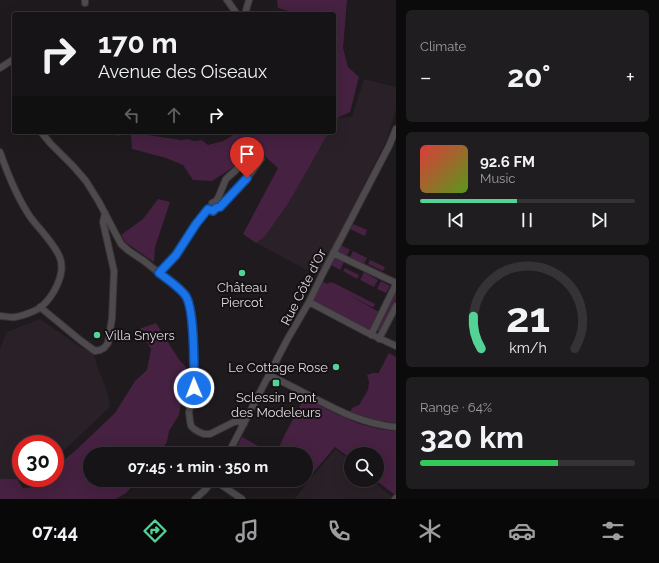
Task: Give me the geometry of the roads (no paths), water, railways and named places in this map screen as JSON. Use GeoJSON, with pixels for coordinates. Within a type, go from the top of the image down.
{"type":"FeatureCollection","features":[{"type":"Feature","properties":{"kind":"street"},"geometry":{"type":"LineString","coordinates":[[227,0],[235,12]]}},
{"type":"Feature","properties":{"kind":"street"},"geometry":{"type":"LineString","coordinates":[[246,12],[249,0]]}},
{"type":"Feature","properties":{"kind":"street"},"geometry":{"type":"LineString","coordinates":[[0,68],[12,60]]}},
{"type":"Feature","properties":{"kind":"street","name":"Rue Côte d'Or"},"geometry":{"type":"LineString","coordinates":[[232,447],[309,302],[381,162],[396,129]]}},
{"type":"Feature","properties":{"kind":"street"},"geometry":{"type":"LineString","coordinates":[[43,134],[81,175],[99,202],[121,244],[186,296],[190,306],[193,341],[194,392],[189,412],[191,426],[204,434],[210,434],[234,422],[238,421],[244,424]]}},
{"type":"Feature","properties":{"kind":"street"},"geometry":{"type":"LineString","coordinates":[[159,273],[176,255],[196,224],[208,209],[213,211],[214,205],[226,179],[236,170],[252,151]]}},
{"type":"Feature","properties":{"kind":"street"},"geometry":{"type":"LineString","coordinates":[[0,152],[16,192],[25,209],[57,252],[62,264],[59,282],[50,296],[40,307],[15,317],[0,316]]}},
{"type":"Feature","properties":{"kind":"street"},"geometry":{"type":"LineString","coordinates":[[214,205],[221,206],[245,182],[261,160]]}},
{"type":"Feature","properties":{"kind":"street"},"geometry":{"type":"LineString","coordinates":[[40,307],[80,340],[95,350],[104,348],[108,343],[112,318],[114,271],[103,222],[105,213]]}},
{"type":"Feature","properties":{"kind":"street"},"geometry":{"type":"LineString","coordinates":[[333,253],[396,284],[371,335]]}},
{"type":"Feature","properties":{"kind":"street"},"geometry":{"type":"LineString","coordinates":[[309,302],[371,335],[396,346]]}},
{"type":"Feature","properties":{"kind":"street"},"geometry":{"type":"LineString","coordinates":[[379,339],[396,306]]}},
{"type":"Feature","properties":{"kind":"street"},"geometry":{"type":"LineString","coordinates":[[269,375],[334,409],[353,417],[370,423],[396,427]]}},
{"type":"Feature","properties":{"kind":"street"},"geometry":{"type":"LineString","coordinates":[[195,499],[208,487]]}},
{"type":"Feature","properties":{"kind":"street"},"geometry":{"type":"LineString","coordinates":[[224,487],[242,499]]}},
{"type":"Feature","properties":{"kind":"place","name":"Château Piercot"},"geometry":{"type":"Point","coordinates":[242,273]}},
{"type":"Feature","properties":{"kind":"place","name":"Villa Snyers"},"geometry":{"type":"Point","coordinates":[97,335]}},
{"type":"Feature","properties":{"kind":"place","name":"Le Cottage Rose"},"geometry":{"type":"Point","coordinates":[336,367]}},
{"type":"Feature","properties":{"kind":"place","name":"Sclessin Pont des Modeleurs"},"geometry":{"type":"Point","coordinates":[276,383]}}]}
